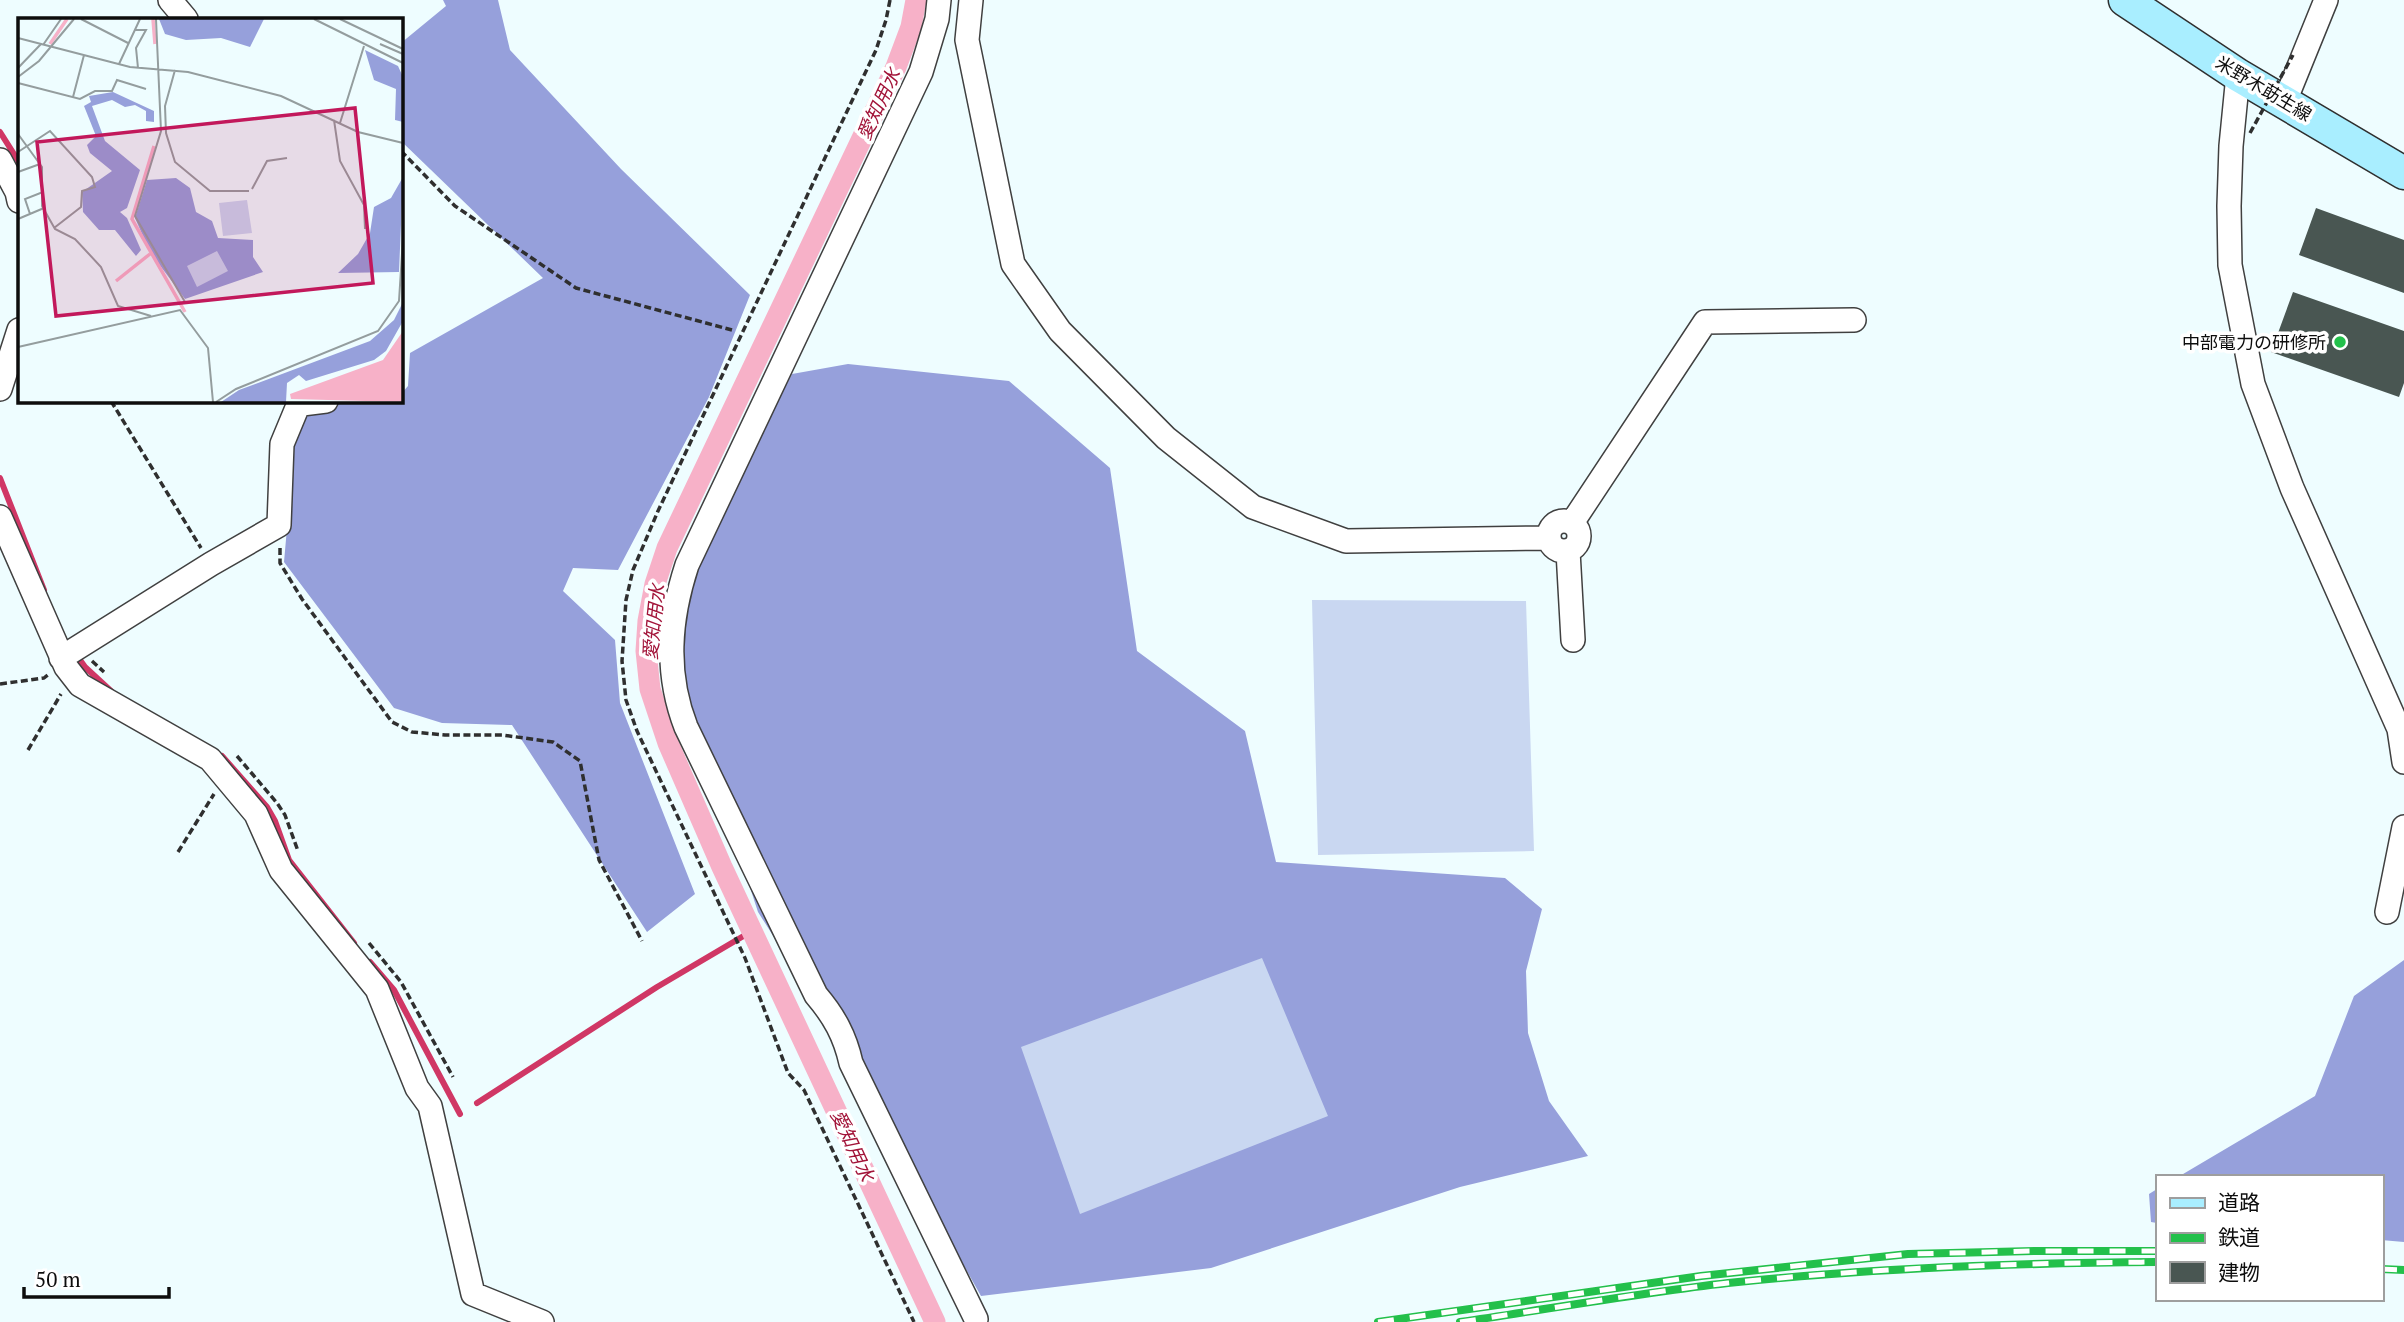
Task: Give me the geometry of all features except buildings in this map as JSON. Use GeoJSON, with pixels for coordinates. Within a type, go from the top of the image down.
{"type":"FeatureCollection","features":[{"type":"Feature","properties":{"kind":"main road","name":"米野木莇生線"},"geometry":{"type":"LineString","coordinates":[[2125,0],[2238,75],[2404,173]]}},
{"type":"Feature","properties":{"kind":"street"},"geometry":{"type":"LineString","coordinates":[[170,0],[185,18]]}},
{"type":"Feature","properties":{"kind":"street"},"geometry":{"type":"LineString","coordinates":[[939,0],[937,19],[921,72],[687,565],[674,609],[671,660],[677,699],[686,727],[816,995],[831,1013],[846,1041],[851,1063],[976,1319]]}},
{"type":"Feature","properties":{"kind":"street"},"geometry":{"type":"LineString","coordinates":[[971,0],[967,40],[1013,264],[1060,331],[1166,438],[1253,507],[1346,541],[1548,538]]}},
{"type":"Feature","properties":{"kind":"street"},"geometry":{"type":"LineString","coordinates":[[2285,102],[2326,0]]}},
{"type":"Feature","properties":{"kind":"street"},"geometry":{"type":"LineString","coordinates":[[2238,75],[2230,158],[2230,265],[2253,384],[2292,488],[2399,729],[2404,762]]}},
{"type":"Feature","properties":{"kind":"street"},"geometry":{"type":"LineString","coordinates":[[2,167],[18,196]]}},
{"type":"Feature","properties":{"kind":"street"},"geometry":{"type":"LineString","coordinates":[[1572,523],[1705,322],[1854,320]]}},
{"type":"Feature","properties":{"kind":"street"},"geometry":{"type":"LineString","coordinates":[[0,386],[18,333]]}},
{"type":"Feature","properties":{"kind":"street"},"geometry":{"type":"LineString","coordinates":[[66,666],[211,564],[279,525],[282,444],[297,408],[302,404],[318,402]]}},
{"type":"Feature","properties":{"kind":"street"},"geometry":{"type":"LineString","coordinates":[[0,517],[66,666],[80,685],[210,759],[256,814],[281,870],[377,989],[417,1088],[430,1106],[473,1294],[542,1322]]}},
{"type":"Feature","properties":{"kind":"street"},"geometry":{"type":"LineString","coordinates":[[1563,521],[1572,523],[1578,530],[1579,540],[1577,545],[1568,551],[1557,550],[1548,538],[1554,525],[1563,521]]}},
{"type":"Feature","properties":{"kind":"street"},"geometry":{"type":"LineString","coordinates":[[1568,551],[1573,639]]}},
{"type":"Feature","properties":{"kind":"street"},"geometry":{"type":"LineString","coordinates":[[2387,912],[2404,827]]}},
{"type":"Feature","properties":{"kind":"path"},"geometry":{"type":"LineString","coordinates":[[890,0],[887,20],[876,50],[658,511],[633,570],[626,600],[622,661],[626,700],[637,731],[745,958],[788,1073],[804,1090],[914,1322]]}},
{"type":"Feature","properties":{"kind":"path"},"geometry":{"type":"LineString","coordinates":[[2250,133],[2293,55]]}},
{"type":"Feature","properties":{"kind":"path"},"geometry":{"type":"LineString","coordinates":[[402,152],[455,206],[576,288],[733,330]]}},
{"type":"Feature","properties":{"kind":"path"},"geometry":{"type":"LineString","coordinates":[[112,402],[211,564]]}},
{"type":"Feature","properties":{"kind":"path"},"geometry":{"type":"LineString","coordinates":[[279,525],[280,564],[302,599],[392,722],[412,732],[502,735],[553,742],[580,761],[599,860],[642,942]]}},
{"type":"Feature","properties":{"kind":"path"},"geometry":{"type":"LineString","coordinates":[[0,684],[44,678],[66,666],[68,681],[28,750]]}},
{"type":"Feature","properties":{"kind":"path"},"geometry":{"type":"LineString","coordinates":[[178,852],[219,785],[227,779]]}},
{"type":"Feature","properties":{"kind":"shaded area"},"geometry":{"type":"Polygon","coordinates":[[[443,0],[498,0],[510,50],[621,169],[750,295],[709,397],[618,570],[573,568],[563,591],[615,640],[620,703],[695,894],[647,932],[512,725],[442,723],[394,708],[284,562],[288,517],[288,447],[300,409],[353,402],[402,402],[402,393],[408,386],[410,353],[543,278],[402,142],[402,42],[446,6],[443,0]]]}},
{"type":"Feature","properties":{"kind":"shaded area"},"geometry":{"type":"Polygon","coordinates":[[[848,364],[1009,381],[1110,468],[1137,651],[1245,731],[1276,862],[1505,878],[1542,909],[1526,971],[1528,1033],[1549,1101],[1588,1156],[1460,1187],[1211,1268],[981,1296],[817,1005],[758,912],[673,651],[691,561],[792,374],[848,364]]]}},
{"type":"Feature","properties":{"kind":"shaded area"},"geometry":{"type":"Polygon","coordinates":[[[1312,600],[1526,601],[1534,851],[1318,855],[1312,600]]]}},
{"type":"Feature","properties":{"kind":"shaded area"},"geometry":{"type":"Polygon","coordinates":[[[1262,958],[1328,1116],[1080,1214],[1021,1047],[1262,958]]]}},
{"type":"Feature","properties":{"kind":"shaded area"},"geometry":{"type":"Polygon","coordinates":[[[2404,960],[2404,1242],[2383,1240],[2383,1175],[2181,1175],[2315,1096],[2354,996],[2404,960]]]}},
{"type":"Feature","properties":{"kind":"shaded area"},"geometry":{"type":"Polygon","coordinates":[[[2156,1190],[2156,1223],[2151,1222],[2149,1194],[2156,1190]]]}},
{"type":"Feature","properties":{"kind":"waterway","name":"愛知用水"},"geometry":{"type":"LineString","coordinates":[[916,0],[911,27],[896,67],[667,548],[655,584],[646,651],[650,689],[668,743],[722,867],[935,1322]]}},
{"type":"Feature","properties":{"kind":"waterway"},"geometry":{"type":"LineString","coordinates":[[0,132],[18,160]]}},
{"type":"Feature","properties":{"kind":"waterway"},"geometry":{"type":"LineString","coordinates":[[0,478],[44,590]]}},
{"type":"Feature","properties":{"kind":"waterway"},"geometry":{"type":"LineString","coordinates":[[75,653],[85,667],[111,691]]}},
{"type":"Feature","properties":{"kind":"waterway"},"geometry":{"type":"LineString","coordinates":[[222,756],[267,807],[289,860],[354,943]]}},
{"type":"Feature","properties":{"kind":"waterway"},"geometry":{"type":"LineString","coordinates":[[477,1103],[657,987],[752,931]]}},
{"type":"Feature","properties":{"kind":"waterway"},"geometry":{"type":"LineString","coordinates":[[370,962],[394,990],[460,1114]]}},
{"type":"Feature","properties":{"kind":"railway"},"geometry":{"type":"LineString","coordinates":[[1378,1322],[1701,1276],[1908,1254],[2156,1251]]}},
{"type":"Feature","properties":{"kind":"railway"},"geometry":{"type":"LineString","coordinates":[[1460,1322],[1661,1291],[1782,1278],[1942,1267],[2156,1262]]}},
{"type":"Feature","properties":{"kind":"railway"},"geometry":{"type":"LineString","coordinates":[[2383,1269],[2404,1270]]}},
{"type":"Feature","properties":{"kind":"place","name":"中部電力の研修所"},"geometry":{"type":"Point","coordinates":[2340,342]}}]}
